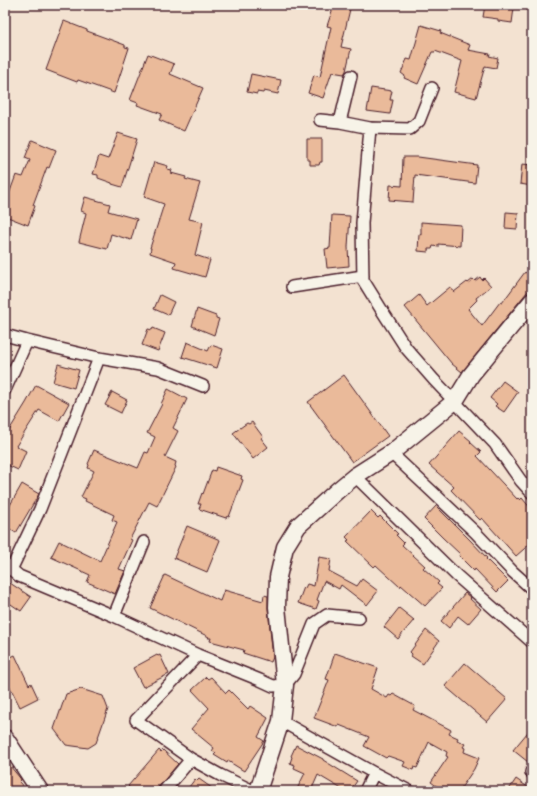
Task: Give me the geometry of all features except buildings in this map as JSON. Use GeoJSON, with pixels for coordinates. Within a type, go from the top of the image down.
{"type":"FeatureCollection","features":[{"type":"Feature","properties":{"kind":"main road"},"geometry":{"type":"LineString","coordinates":[[258,791],[281,721],[285,685],[278,607],[278,577],[285,547],[298,526],[338,490],[355,476],[391,453],[455,401],[471,375],[532,301]]}},
{"type":"Feature","properties":{"kind":"main road"},"geometry":{"type":"LineString","coordinates":[[5,738],[40,791]]}},
{"type":"Feature","properties":{"kind":"street"},"geometry":{"type":"LineString","coordinates":[[340,122],[351,76]]}},
{"type":"Feature","properties":{"kind":"street"},"geometry":{"type":"LineString","coordinates":[[320,120],[370,128],[410,129],[419,120],[432,88]]}},
{"type":"Feature","properties":{"kind":"street"},"geometry":{"type":"LineString","coordinates":[[370,128],[362,223],[363,280],[406,348],[434,380],[495,444],[521,481],[532,493]]}},
{"type":"Feature","properties":{"kind":"street"},"geometry":{"type":"LineString","coordinates":[[292,287],[363,276]]}},
{"type":"Feature","properties":{"kind":"street"},"geometry":{"type":"LineString","coordinates":[[5,335],[99,358],[158,368],[203,386]]}},
{"type":"Feature","properties":{"kind":"street"},"geometry":{"type":"LineString","coordinates":[[5,390],[27,341]]}},
{"type":"Feature","properties":{"kind":"street"},"geometry":{"type":"LineString","coordinates":[[99,358],[40,508],[8,567],[19,576],[114,616],[198,655],[273,686],[285,685],[294,674],[314,624],[327,616],[359,618]]}},
{"type":"Feature","properties":{"kind":"street"},"geometry":{"type":"LineString","coordinates":[[391,453],[475,532],[513,572],[532,589]]}},
{"type":"Feature","properties":{"kind":"street"},"geometry":{"type":"LineString","coordinates":[[355,476],[457,576],[532,642]]}},
{"type":"Feature","properties":{"kind":"street"},"geometry":{"type":"LineString","coordinates":[[114,616],[144,542]]}},
{"type":"Feature","properties":{"kind":"street"},"geometry":{"type":"LineString","coordinates":[[198,655],[136,720],[192,759],[253,791]]}},
{"type":"Feature","properties":{"kind":"street"},"geometry":{"type":"LineString","coordinates":[[281,721],[409,791]]}},
{"type":"Feature","properties":{"kind":"street"},"geometry":{"type":"LineString","coordinates":[[164,791],[192,759]]}},
{"type":"Feature","properties":{"kind":"street"},"geometry":{"type":"LineString","coordinates":[[365,791],[374,773]]}}]}
